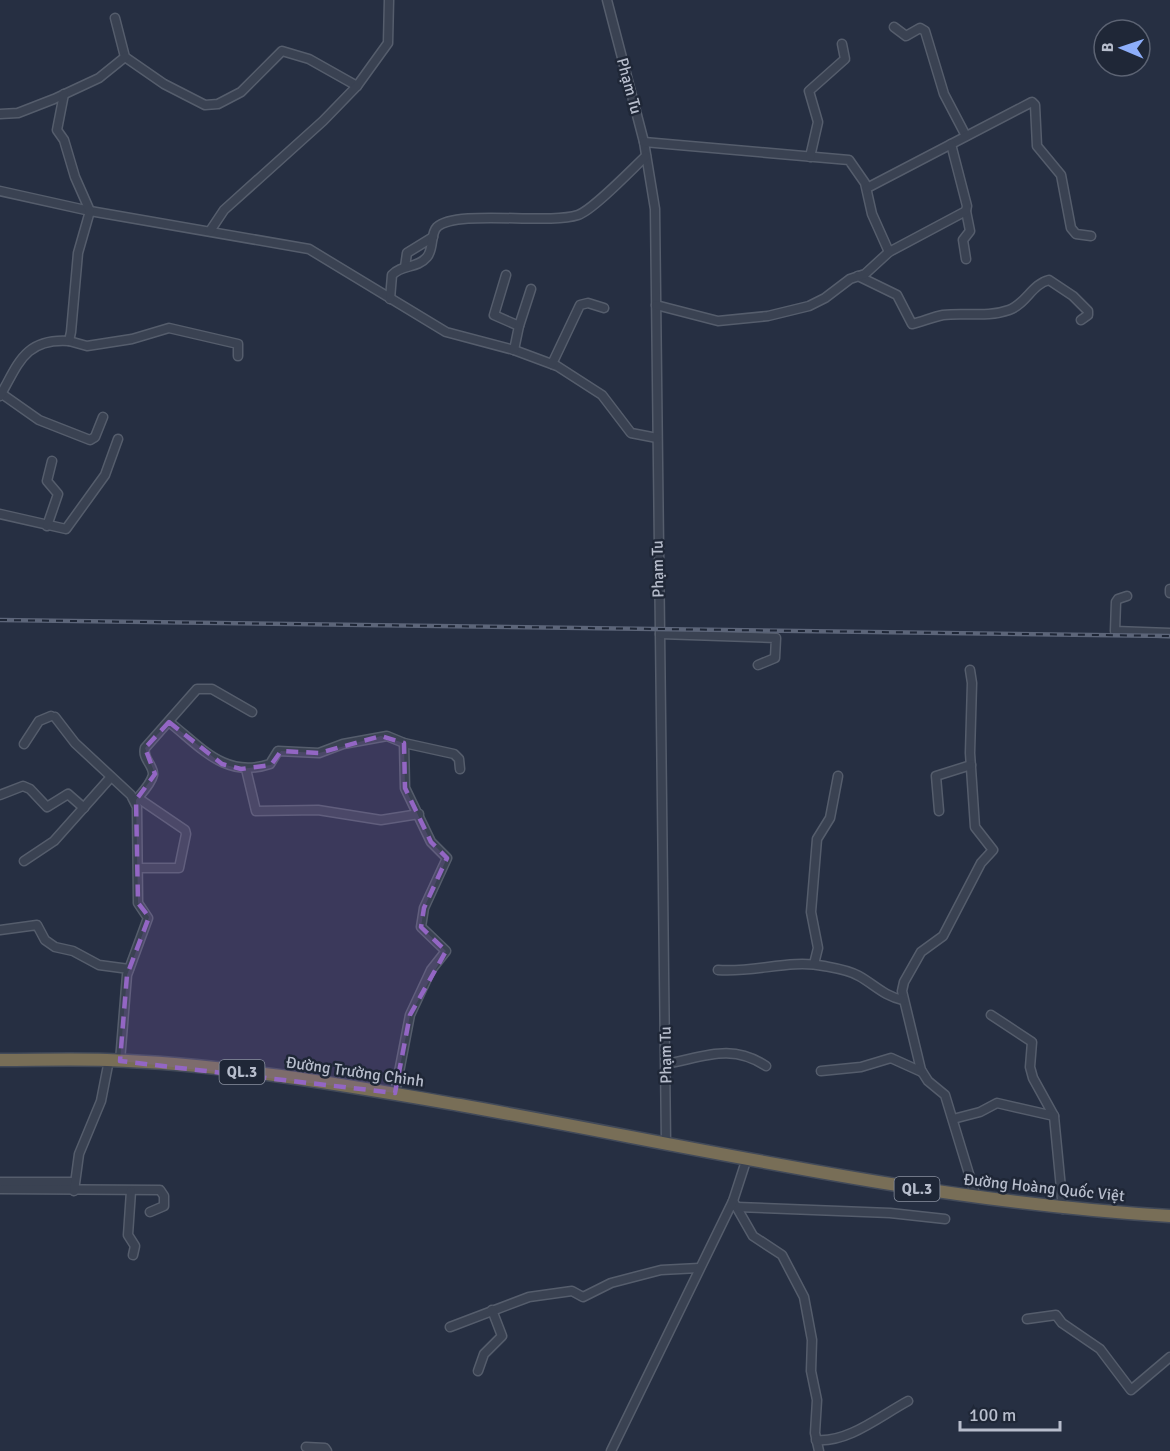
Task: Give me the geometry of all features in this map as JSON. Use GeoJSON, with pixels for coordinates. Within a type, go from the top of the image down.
{"type":"FeatureCollection","features":[{"type":"Feature","properties":{"kind":"highway","name":"Đường Trường Chinh"},"geometry":{"type":"LineString","coordinates":[[0,1060],[114,1061],[224,1070],[395,1093],[666,1143]]}},
{"type":"Feature","properties":{"kind":"highway","name":"Đường Hoàng Quốc Việt"},"geometry":{"type":"LineString","coordinates":[[666,1143],[904,1188],[1063,1209],[1170,1216]]}},
{"type":"Feature","properties":{"kind":"street"},"geometry":{"type":"LineString","coordinates":[[210,231],[224,210],[323,121],[357,86],[387,43],[389,0]]}},
{"type":"Feature","properties":{"kind":"street","name":"Phạm Tu"},"geometry":{"type":"LineString","coordinates":[[607,0],[644,142],[655,198],[666,1143]]}},
{"type":"Feature","properties":{"kind":"street"},"geometry":{"type":"LineString","coordinates":[[115,18],[125,57],[164,84],[205,105],[218,104],[242,92],[282,51],[309,59],[357,86]]}},
{"type":"Feature","properties":{"kind":"street"},"geometry":{"type":"LineString","coordinates":[[894,27],[906,36],[920,28],[925,32],[944,94],[966,136]]}},
{"type":"Feature","properties":{"kind":"street"},"geometry":{"type":"LineString","coordinates":[[810,157],[818,122],[808,92],[845,59],[842,44]]}},
{"type":"Feature","properties":{"kind":"street"},"geometry":{"type":"LineString","coordinates":[[0,114],[18,113],[64,94],[99,78],[125,57]]}},
{"type":"Feature","properties":{"kind":"street"},"geometry":{"type":"LineString","coordinates":[[64,94],[57,130],[64,140],[75,177],[90,211],[78,253],[69,341]]}},
{"type":"Feature","properties":{"kind":"street"},"geometry":{"type":"LineString","coordinates":[[867,188],[1034,103],[1037,146],[1061,175],[1071,228],[1076,234],[1091,236]]}},
{"type":"Feature","properties":{"kind":"street"},"geometry":{"type":"LineString","coordinates":[[644,142],[849,160],[867,188],[872,214],[889,252]]}},
{"type":"Feature","properties":{"kind":"street"},"geometry":{"type":"LineString","coordinates":[[951,144],[967,206],[970,231],[963,240],[966,259]]}},
{"type":"Feature","properties":{"kind":"street"},"geometry":{"type":"LineString","coordinates":[[390,299],[392,275],[405,267],[416,265],[428,256],[433,237],[439,226],[466,219],[525,219],[580,214],[646,156]]}},
{"type":"Feature","properties":{"kind":"street"},"geometry":{"type":"LineString","coordinates":[[0,191],[90,211],[309,249],[446,332],[514,350],[552,364],[602,395],[631,433],[657,438]]}},
{"type":"Feature","properties":{"kind":"street"},"geometry":{"type":"LineString","coordinates":[[656,306],[718,321],[768,316],[818,303],[850,279],[866,274],[889,252],[966,211]]}},
{"type":"Feature","properties":{"kind":"street"},"geometry":{"type":"LineString","coordinates":[[405,267],[407,253],[433,237]]}},
{"type":"Feature","properties":{"kind":"street"},"geometry":{"type":"LineString","coordinates":[[506,275],[494,315],[519,326]]}},
{"type":"Feature","properties":{"kind":"street"},"geometry":{"type":"LineString","coordinates":[[858,276],[897,295],[912,324],[942,316],[982,315],[1009,310],[1027,299],[1039,284],[1049,280],[1088,311],[1088,315],[1081,320]]}},
{"type":"Feature","properties":{"kind":"street"},"geometry":{"type":"LineString","coordinates":[[514,350],[531,289]]}},
{"type":"Feature","properties":{"kind":"street"},"geometry":{"type":"LineString","coordinates":[[552,364],[579,305],[588,303],[604,308]]}},
{"type":"Feature","properties":{"kind":"street"},"geometry":{"type":"LineString","coordinates":[[103,417],[95,437],[90,440],[39,420],[1,395],[15,365],[24,356],[37,347],[56,340],[87,346],[132,339],[169,328],[238,344],[238,356]]}},
{"type":"Feature","properties":{"kind":"street"},"geometry":{"type":"LineString","coordinates":[[0,514],[62,530],[69,528],[105,475],[118,439]]}},
{"type":"Feature","properties":{"kind":"street"},"geometry":{"type":"LineString","coordinates":[[47,526],[58,494],[47,481],[52,461]]}},
{"type":"Feature","properties":{"kind":"street"},"geometry":{"type":"LineString","coordinates":[[1127,596],[1118,598],[1116,602],[1115,631],[1170,633]]}},
{"type":"Feature","properties":{"kind":"street"},"geometry":{"type":"LineString","coordinates":[[660,634],[776,638],[775,658],[758,665]]}},
{"type":"Feature","properties":{"kind":"street"},"geometry":{"type":"LineString","coordinates":[[922,1072],[903,1000],[904,982],[921,952],[943,936],[981,863],[993,850],[975,827],[971,765],[972,683],[969,670]]}},
{"type":"Feature","properties":{"kind":"street"},"geometry":{"type":"LineString","coordinates":[[74,1186],[79,1154],[101,1101],[114,1061],[129,969],[148,918],[138,903],[137,799],[153,774],[144,757],[145,747],[197,689],[212,689],[252,712]]}},
{"type":"Feature","properties":{"kind":"street"},"geometry":{"type":"LineString","coordinates":[[24,744],[39,721],[53,716],[75,743],[111,777],[137,799],[186,832],[179,868],[139,868]]}},
{"type":"Feature","properties":{"kind":"street"},"geometry":{"type":"LineString","coordinates":[[169,722],[222,764],[246,769],[270,764],[275,753],[281,751],[319,753],[343,744],[381,736],[454,754],[459,759],[460,769]]}},
{"type":"Feature","properties":{"kind":"street"},"geometry":{"type":"LineString","coordinates":[[395,1093],[410,1016],[431,970],[446,951],[421,927],[424,908],[447,858],[431,842],[405,788],[404,743]]}},
{"type":"Feature","properties":{"kind":"street"},"geometry":{"type":"LineString","coordinates":[[939,811],[936,776],[971,765]]}},
{"type":"Feature","properties":{"kind":"street"},"geometry":{"type":"LineString","coordinates":[[246,769],[256,811],[318,810],[381,820],[418,814]]}},
{"type":"Feature","properties":{"kind":"street"},"geometry":{"type":"LineString","coordinates":[[814,964],[818,948],[811,912],[817,839],[830,818],[838,776]]}},
{"type":"Feature","properties":{"kind":"street"},"geometry":{"type":"LineString","coordinates":[[24,861],[54,841],[111,777]]}},
{"type":"Feature","properties":{"kind":"street"},"geometry":{"type":"LineString","coordinates":[[0,795],[20,786],[27,786],[47,807],[68,795],[84,808]]}},
{"type":"Feature","properties":{"kind":"street"},"geometry":{"type":"LineString","coordinates":[[0,930],[37,925],[45,940],[55,947],[73,951],[99,965],[129,969]]}},
{"type":"Feature","properties":{"kind":"street"},"geometry":{"type":"LineString","coordinates":[[718,970],[747,971],[789,964],[814,964],[854,973],[884,994],[903,1000]]}},
{"type":"Feature","properties":{"kind":"street"},"geometry":{"type":"LineString","coordinates":[[991,1015],[1032,1042],[1030,1066],[1033,1078],[1054,1116],[1063,1209]]}},
{"type":"Feature","properties":{"kind":"street"},"geometry":{"type":"LineString","coordinates":[[666,1064],[714,1054],[743,1053],[766,1066]]}},
{"type":"Feature","properties":{"kind":"street"},"geometry":{"type":"LineString","coordinates":[[821,1071],[861,1067],[894,1058],[922,1072],[945,1095],[976,1197]]}},
{"type":"Feature","properties":{"kind":"street"},"geometry":{"type":"LineString","coordinates":[[953,1119],[980,1112],[997,1103],[1054,1116]]}},
{"type":"Feature","properties":{"kind":"street"},"geometry":{"type":"LineString","coordinates":[[611,1451],[699,1268],[735,1204],[747,1158]]}},
{"type":"Feature","properties":{"kind":"street"},"geometry":{"type":"LineString","coordinates":[[0,1182],[131,1191],[160,1190],[163,1194],[164,1206],[150,1212]]}},
{"type":"Feature","properties":{"kind":"street"},"geometry":{"type":"LineString","coordinates":[[0,1190],[74,1186]]}},
{"type":"Feature","properties":{"kind":"street"},"geometry":{"type":"LineString","coordinates":[[131,1191],[128,1235],[135,1246],[133,1255]]}},
{"type":"Feature","properties":{"kind":"street"},"geometry":{"type":"LineString","coordinates":[[735,1204],[890,1213],[945,1220]]}},
{"type":"Feature","properties":{"kind":"street"},"geometry":{"type":"LineString","coordinates":[[735,1204],[753,1236],[782,1255],[804,1297],[812,1340],[811,1371],[817,1400],[816,1440],[819,1451]]}},
{"type":"Feature","properties":{"kind":"street"},"geometry":{"type":"LineString","coordinates":[[450,1327],[536,1296],[572,1291],[583,1297],[611,1283],[661,1270],[699,1268]]}},
{"type":"Feature","properties":{"kind":"street"},"geometry":{"type":"LineString","coordinates":[[478,1371],[484,1354],[502,1336],[492,1310]]}},
{"type":"Feature","properties":{"kind":"street"},"geometry":{"type":"LineString","coordinates":[[1027,1319],[1056,1315],[1062,1323],[1100,1350],[1131,1390],[1170,1357]]}},
{"type":"Feature","properties":{"kind":"street"},"geometry":{"type":"LineString","coordinates":[[816,1440],[834,1440],[857,1431],[871,1420],[908,1401]]}},
{"type":"Feature","properties":{"kind":"street"},"geometry":{"type":"LineString","coordinates":[[306,1447],[325,1448],[327,1451]]}},
{"type":"Feature","properties":{"kind":"highlighted area"},"geometry":{"type":"Polygon","coordinates":[[[169,722],[222,764],[241,769],[271,765],[281,751],[319,753],[381,736],[404,743],[405,788],[431,842],[447,858],[424,908],[421,927],[446,951],[410,1015],[395,1093],[120,1061],[127,975],[149,917],[138,903],[136,800],[155,774],[145,748],[169,722]]]}},
{"type":"Feature","properties":{"kind":"railway"},"geometry":{"type":"LineString","coordinates":[[0,620],[1170,636]]}}]}
